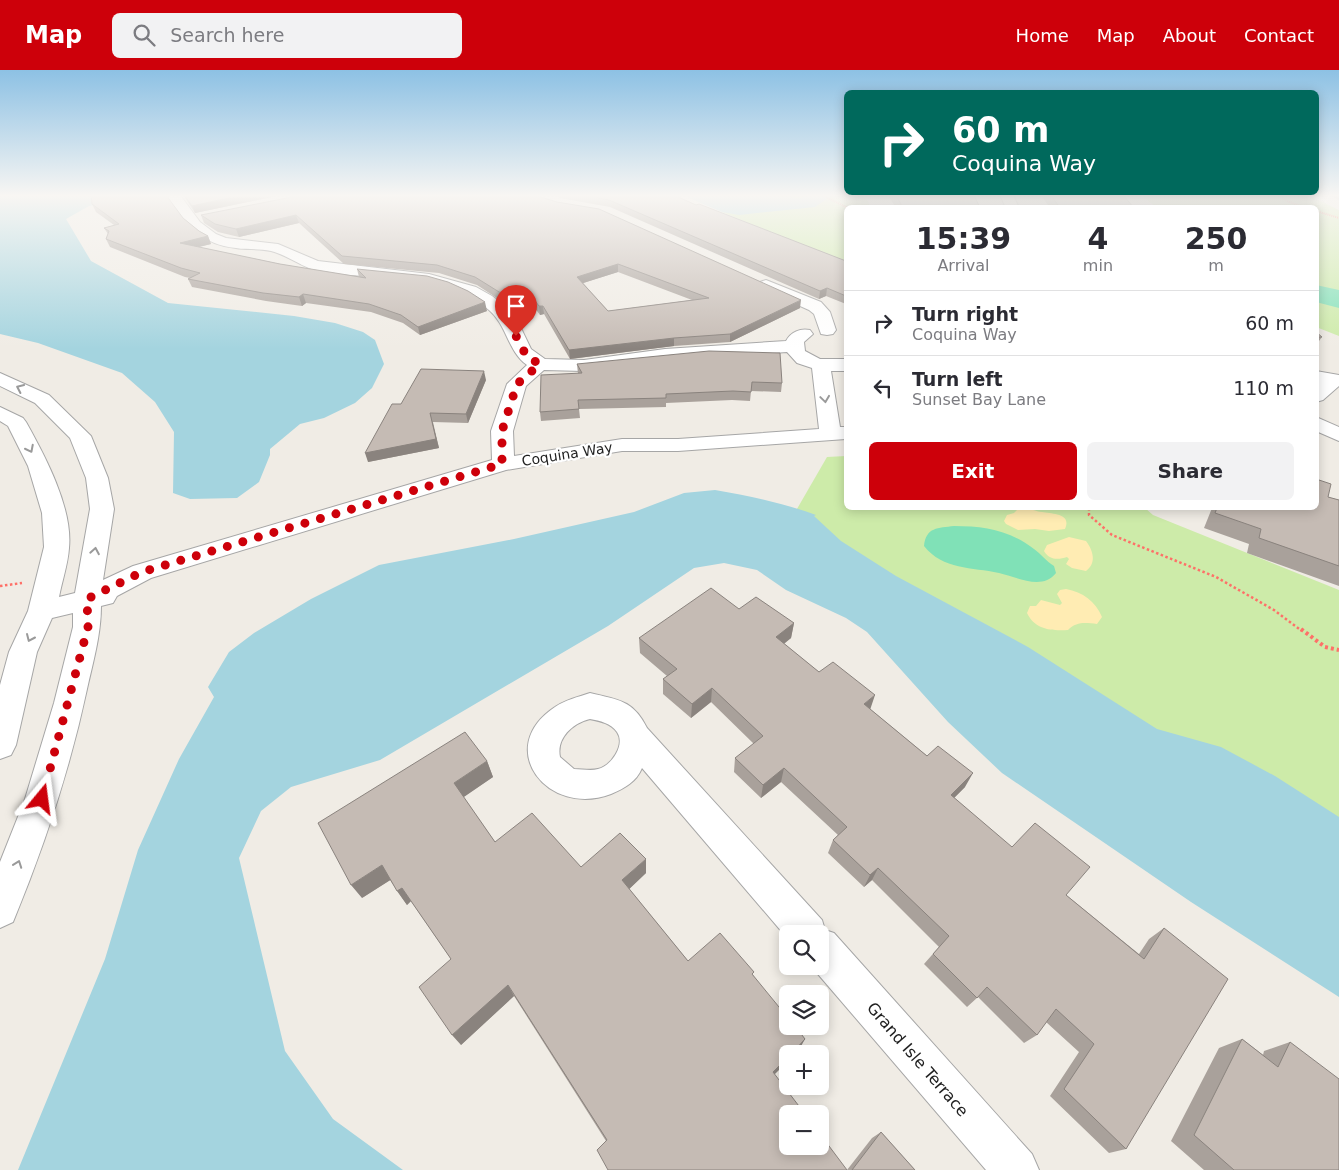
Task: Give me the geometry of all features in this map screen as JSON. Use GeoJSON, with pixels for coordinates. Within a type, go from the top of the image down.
{"type":"FeatureCollection","features":[{"type":"Feature","properties":{"kind":"street"},"geometry":{"type":"LineString","coordinates":[[267,246],[274,247],[311,264],[410,275],[465,288],[494,305],[508,321],[527,357],[540,364],[571,366],[664,355],[793,346]]}},
{"type":"Feature","properties":{"kind":"street"},"geometry":{"type":"LineString","coordinates":[[754,279],[815,306],[822,312],[836,331],[810,332],[801,335],[795,340],[793,346],[795,351],[801,357],[821,364],[844,367]]}},
{"type":"Feature","properties":{"kind":"street"},"geometry":{"type":"LineString","coordinates":[[502,464],[502,431],[517,384],[540,364]]}},
{"type":"Feature","properties":{"kind":"street"},"geometry":{"type":"LineString","coordinates":[[821,364],[838,433]]}},
{"type":"Feature","properties":{"kind":"street"},"geometry":{"type":"LineString","coordinates":[[1319,392],[1330,378]]}},
{"type":"Feature","properties":{"kind":"street"},"geometry":{"type":"LineString","coordinates":[[0,379],[42,399],[80,436],[97,478],[102,509],[87,599],[88,627],[69,703],[42,799],[0,909]]}},
{"type":"Feature","properties":{"kind":"street"},"geometry":{"type":"LineString","coordinates":[[0,413],[16,422],[39,466],[54,513],[57,547],[42,611],[23,652],[0,745]]}},
{"type":"Feature","properties":{"kind":"street"},"geometry":{"type":"LineString","coordinates":[[1319,425],[1339,435]]}},
{"type":"Feature","properties":{"kind":"street","name":"Coquina Way"},"geometry":{"type":"LineString","coordinates":[[87,599],[142,572],[502,464],[622,445],[678,445],[838,433]]}},
{"type":"Feature","properties":{"kind":"street","name":"Coquina Way"},"geometry":{"type":"LineString","coordinates":[[42,611],[87,599],[160,585],[521,478],[678,445]]}},
{"type":"Feature","properties":{"kind":"street"},"geometry":{"type":"LineString","coordinates":[[1319,445],[1339,453]]}},
{"type":"Feature","properties":{"kind":"street"},"geometry":{"type":"LineString","coordinates":[[636,738],[800,925]]}},
{"type":"Feature","properties":{"kind":"street","name":"Grand Isle Terrace"},"geometry":{"type":"LineString","coordinates":[[829,957],[1016,1170]]}},
{"type":"Feature","properties":{"kind":"path"},"geometry":{"type":"LineString","coordinates":[[1089,510],[1089,515],[1112,534],[1216,577],[1274,610],[1325,647],[1339,650]]}},
{"type":"Feature","properties":{"kind":"path"},"geometry":{"type":"LineString","coordinates":[[0,586],[23,583]]}},
{"type":"Feature","properties":{"kind":"green space"},"geometry":{"type":"Polygon","coordinates":[[[804,246],[844,246],[844,263],[804,246]]]}},
{"type":"Feature","properties":{"kind":"green space"},"geometry":{"type":"Polygon","coordinates":[[[1319,246],[1339,246],[1339,336],[1319,328],[1319,246]]]}},
{"type":"Feature","properties":{"kind":"green space"},"geometry":{"type":"Polygon","coordinates":[[[1319,286],[1339,290],[1339,308],[1319,303],[1319,286]]]}},
{"type":"Feature","properties":{"kind":"green space"},"geometry":{"type":"Polygon","coordinates":[[[844,456],[844,510],[1147,510],[1153,515],[1339,590],[1339,893],[790,521],[827,457],[844,456]]]}},
{"type":"Feature","properties":{"kind":"green space"},"geometry":{"type":"Polygon","coordinates":[[[943,527],[986,528],[1015,537],[1034,549],[1054,566],[1056,573],[1044,581],[1037,582],[949,564],[940,560],[924,546],[927,535],[943,527]]]}},
{"type":"Feature","properties":{"kind":"sand"},"geometry":{"type":"Polygon","coordinates":[[[1017,510],[1032,510],[1060,515],[1066,520],[1065,529],[1049,531],[1035,529],[1018,530],[1004,521],[1007,515],[1017,510]]]}},
{"type":"Feature","properties":{"kind":"sand"},"geometry":{"type":"Polygon","coordinates":[[[1069,537],[1086,541],[1090,548],[1093,560],[1086,571],[1072,568],[1066,564],[1069,559],[1067,557],[1054,558],[1048,556],[1044,551],[1047,545],[1069,537]]]}},
{"type":"Feature","properties":{"kind":"sand"},"geometry":{"type":"Polygon","coordinates":[[[1066,589],[1078,592],[1096,606],[1102,617],[1097,624],[1082,623],[1068,630],[1056,630],[1039,626],[1030,619],[1027,613],[1030,606],[1036,606],[1041,600],[1060,605],[1062,603],[1057,594],[1060,590],[1066,589]]]}},
{"type":"Feature","properties":{"kind":"water"},"geometry":{"type":"Polygon","coordinates":[[[0,246],[82,246],[91,261],[168,303],[294,316],[335,323],[363,332],[375,340],[384,364],[372,388],[355,403],[324,418],[300,424],[270,449],[270,455],[259,482],[237,498],[190,499],[173,493],[174,432],[155,402],[122,373],[38,343],[0,334],[0,246]]]}},
{"type":"Feature","properties":{"kind":"water"},"geometry":{"type":"Polygon","coordinates":[[[715,490],[766,500],[816,515],[814,516],[841,541],[896,576],[1028,647],[1157,729],[1221,747],[1275,776],[1339,817],[1339,997],[1191,902],[1002,773],[948,722],[867,632],[846,618],[786,590],[757,570],[724,563],[694,568],[608,626],[380,760],[291,787],[261,811],[239,858],[285,1051],[333,1119],[403,1170],[18,1170],[105,959],[138,850],[179,759],[214,697],[208,687],[229,652],[254,633],[311,599],[379,565],[514,539],[634,512],[684,493],[715,490]]]}},
{"type":"Feature","properties":{"kind":"building"},"geometry":{"type":"Polygon","coordinates":[[[125,246],[196,246],[280,264],[366,278],[357,269],[427,276],[448,282],[468,291],[485,302],[418,327],[401,315],[369,304],[303,294],[299,297],[263,293],[188,279],[200,273],[181,268],[125,246]]]}},
{"type":"Feature","properties":{"kind":"building"},"geometry":{"type":"Polygon","coordinates":[[[331,246],[682,246],[801,300],[730,334],[674,338],[569,350],[543,306],[539,306],[525,288],[504,295],[475,277],[437,265],[342,256],[331,246]],[[618,264],[577,277],[608,311],[709,298],[618,264]]]}},
{"type":"Feature","properties":{"kind":"building"},"geometry":{"type":"Polygon","coordinates":[[[716,246],[808,246],[844,260],[844,295],[827,288],[820,291],[716,246]]]}},
{"type":"Feature","properties":{"kind":"building"},"geometry":{"type":"Polygon","coordinates":[[[709,351],[780,353],[782,383],[752,382],[751,392],[666,394],[666,398],[578,400],[579,409],[540,412],[541,375],[582,373],[577,364],[709,351]]]}},
{"type":"Feature","properties":{"kind":"building"},"geometry":{"type":"Polygon","coordinates":[[[421,369],[484,371],[466,414],[430,413],[436,439],[365,453],[392,404],[401,404],[421,369]]]}},
{"type":"Feature","properties":{"kind":"building"},"geometry":{"type":"Polygon","coordinates":[[[1319,480],[1331,484],[1328,497],[1339,500],[1339,566],[1259,538],[1261,529],[1215,513],[1216,510],[1319,510],[1319,480]]]}},
{"type":"Feature","properties":{"kind":"building"},"geometry":{"type":"Polygon","coordinates":[[[711,588],[739,609],[756,597],[794,623],[776,637],[819,672],[833,662],[875,695],[864,704],[927,756],[938,746],[973,773],[951,795],[1012,847],[1035,823],[1090,867],[1066,895],[1144,959],[1164,928],[1228,979],[1126,1149],[1064,1089],[1094,1044],[1056,1009],[1037,1035],[987,987],[977,998],[933,954],[949,936],[878,868],[870,875],[833,840],[847,827],[784,768],[763,785],[735,758],[763,736],[712,688],[692,704],[663,679],[677,669],[639,638],[711,588]]]}},
{"type":"Feature","properties":{"kind":"building"},"geometry":{"type":"Polygon","coordinates":[[[465,732],[487,761],[454,783],[495,842],[532,813],[581,867],[620,833],[646,859],[622,880],[688,961],[720,933],[754,972],[752,974],[779,1007],[779,1035],[802,1035],[805,1039],[799,1045],[779,1045],[779,1066],[773,1072],[779,1080],[779,1095],[791,1095],[798,1105],[779,1105],[779,1155],[829,1155],[829,1146],[847,1170],[608,1170],[597,1150],[607,1140],[508,985],[452,1035],[419,987],[451,959],[402,888],[397,891],[382,865],[351,885],[318,823],[465,732]]]}},
{"type":"Feature","properties":{"kind":"building"},"geometry":{"type":"Polygon","coordinates":[[[1242,1039],[1278,1067],[1290,1042],[1339,1079],[1339,1170],[1234,1170],[1194,1135],[1242,1039]]]}},
{"type":"Feature","properties":{"kind":"building"},"geometry":{"type":"Polygon","coordinates":[[[881,1132],[915,1170],[852,1170],[881,1132]]]}},
{"type":"Feature","properties":{"kind":"route"},"geometry":{"type":"LineString","coordinates":[[42,799],[88,627],[87,599],[142,572],[502,464],[502,431],[517,384],[540,364],[522,352],[516,336]]}}]}
